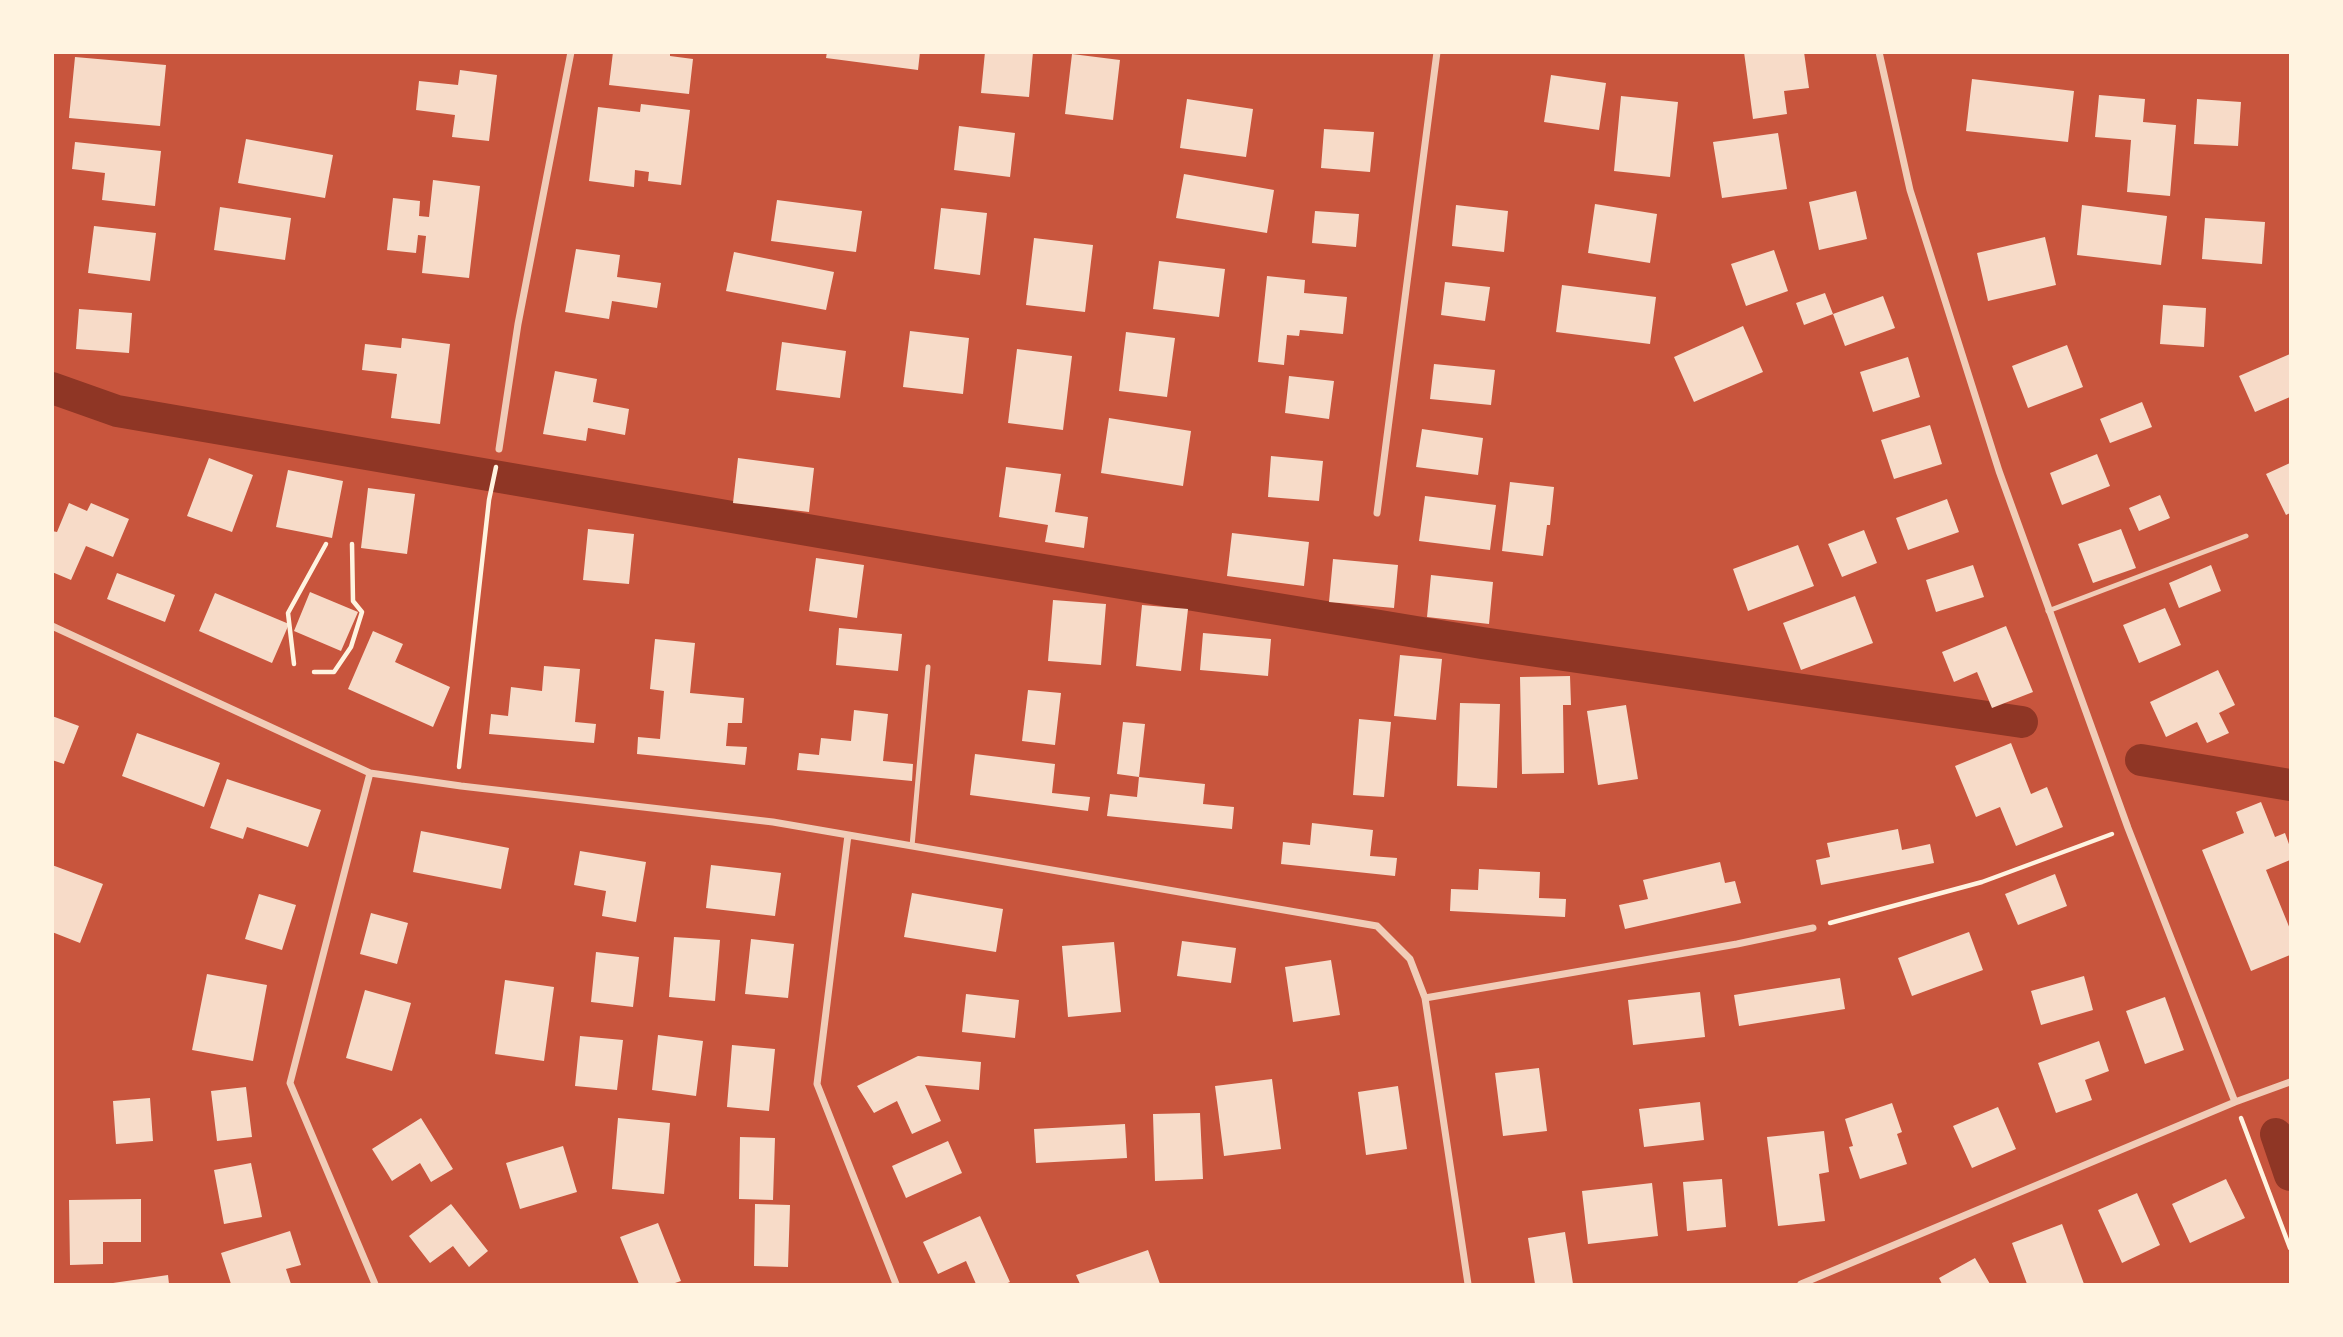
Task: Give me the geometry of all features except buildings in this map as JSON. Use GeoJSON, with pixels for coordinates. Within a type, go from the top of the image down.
{"type":"FeatureCollection","features":[{"type":"Feature","properties":{"kind":"street"},"geometry":{"type":"LineString","coordinates":[[499,449],[518,324],[571,52]]}},
{"type":"Feature","properties":{"kind":"street"},"geometry":{"type":"LineString","coordinates":[[1377,513],[1437,52]]}},
{"type":"Feature","properties":{"kind":"street"},"geometry":{"type":"LineString","coordinates":[[1879,52],[1910,190],[1999,471],[2128,828],[2235,1102]]}},
{"type":"Feature","properties":{"kind":"street"},"geometry":{"type":"LineString","coordinates":[[52,626],[370,773],[773,822],[1377,926],[1410,959],[1424,998],[1468,1284]]}},
{"type":"Feature","properties":{"kind":"street"},"geometry":{"type":"LineString","coordinates":[[370,773],[290,1083],[375,1284]]}},
{"type":"Feature","properties":{"kind":"street"},"geometry":{"type":"LineString","coordinates":[[848,835],[817,1084],[896,1284]]}},
{"type":"Feature","properties":{"kind":"street"},"geometry":{"type":"LineString","coordinates":[[1424,998],[1737,944],[1813,928]]}},
{"type":"Feature","properties":{"kind":"street"},"geometry":{"type":"LineString","coordinates":[[1801,1284],[2235,1102],[2291,1082]]}},
{"type":"Feature","properties":{"kind":"lane"},"geometry":{"type":"LineString","coordinates":[[2048,611],[2246,536]]}},
{"type":"Feature","properties":{"kind":"lane"},"geometry":{"type":"LineString","coordinates":[[912,846],[928,667]]}},
{"type":"Feature","properties":{"kind":"path"},"geometry":{"type":"LineString","coordinates":[[461,786],[459,765],[489,500],[499,449]]}},
{"type":"Feature","properties":{"kind":"path"},"geometry":{"type":"LineString","coordinates":[[295,664],[288,613],[326,544]]}},
{"type":"Feature","properties":{"kind":"path"},"geometry":{"type":"LineString","coordinates":[[314,672],[334,672],[351,647],[362,612],[353,601],[352,544]]}},
{"type":"Feature","properties":{"kind":"path"},"geometry":{"type":"LineString","coordinates":[[1813,928],[1982,882],[2128,828]]}},
{"type":"Feature","properties":{"kind":"path"},"geometry":{"type":"LineString","coordinates":[[2235,1102],[2291,1248]]}},
{"type":"Feature","properties":{"kind":"waterway"},"geometry":{"type":"LineString","coordinates":[[52,388],[117,411],[941,553],[1482,643],[2022,722]]}},
{"type":"Feature","properties":{"kind":"waterway"},"geometry":{"type":"LineString","coordinates":[[2141,760],[2290,785]]}},
{"type":"Feature","properties":{"kind":"waterway"},"geometry":{"type":"LineString","coordinates":[[2276,1134],[2290,1175]]}}]}
